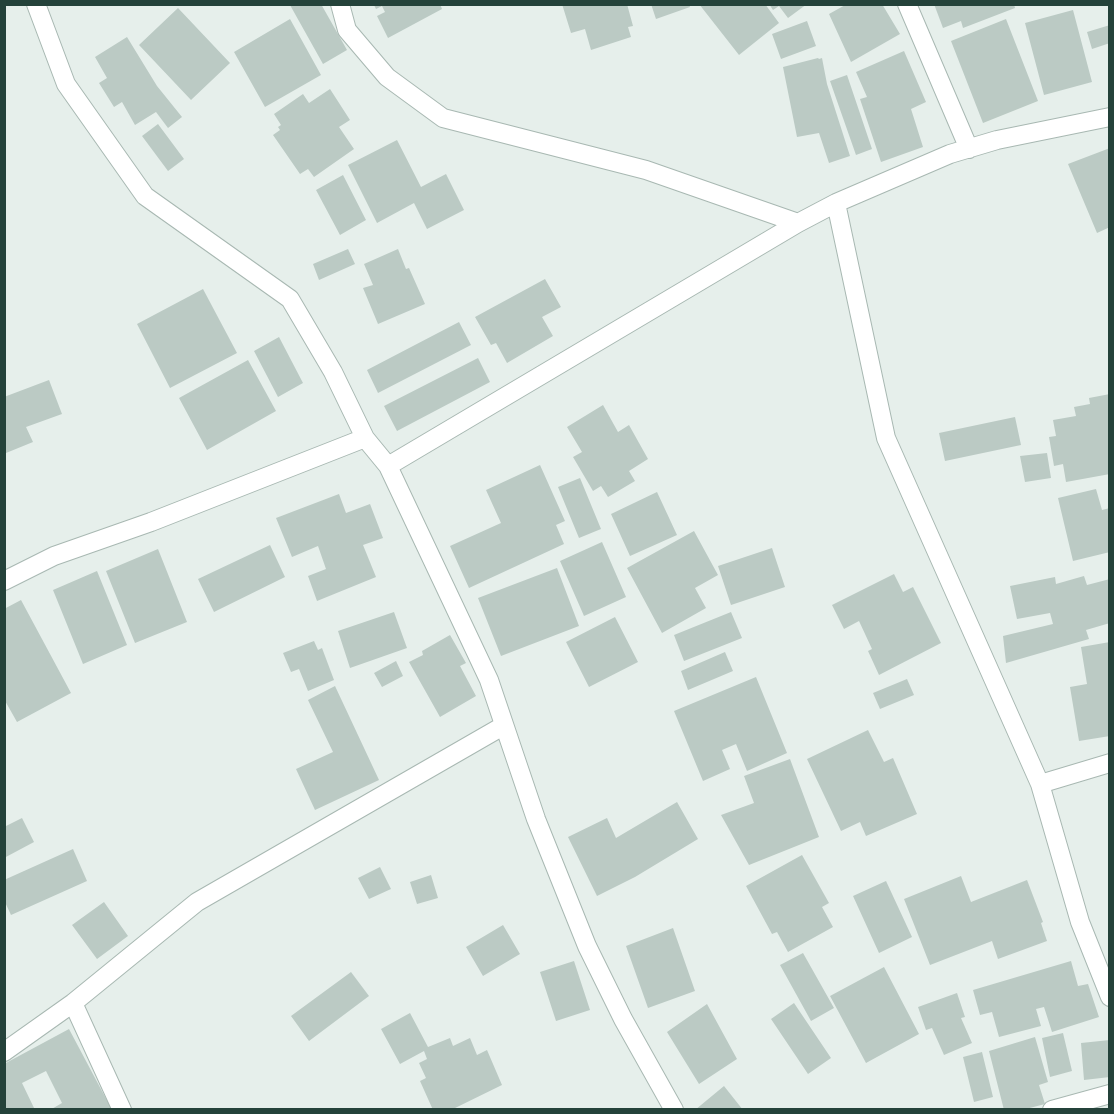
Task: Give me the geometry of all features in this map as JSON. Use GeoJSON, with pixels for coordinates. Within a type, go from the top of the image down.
{"type":"FeatureCollection","features":[{"type":"Feature","properties":{"kind":"street"},"geometry":{"type":"LineString","coordinates":[[36,4],[66,84],[145,196],[290,299],[333,372],[365,438],[388,466],[489,680],[536,819],[587,946],[623,1019],[674,1110]]}},
{"type":"Feature","properties":{"kind":"street"},"geometry":{"type":"LineString","coordinates":[[340,4],[346,30],[387,77],[443,118],[645,170],[798,223]]}},
{"type":"Feature","properties":{"kind":"street"},"geometry":{"type":"LineString","coordinates":[[907,4],[969,149]]}},
{"type":"Feature","properties":{"kind":"street"},"geometry":{"type":"LineString","coordinates":[[388,466],[798,223],[836,203],[950,154],[997,140],[1110,117]]}},
{"type":"Feature","properties":{"kind":"street"},"geometry":{"type":"LineString","coordinates":[[836,203],[886,438],[1040,784],[1080,922],[1110,997]]}},
{"type":"Feature","properties":{"kind":"street"},"geometry":{"type":"LineString","coordinates":[[4,581],[54,556],[151,522],[365,438]]}},
{"type":"Feature","properties":{"kind":"street"},"geometry":{"type":"LineString","coordinates":[[4,1052],[73,1003],[197,902],[503,726]]}},
{"type":"Feature","properties":{"kind":"street"},"geometry":{"type":"LineString","coordinates":[[1040,784],[1110,763]]}},
{"type":"Feature","properties":{"kind":"street"},"geometry":{"type":"LineString","coordinates":[[73,1003],[122,1110]]}},
{"type":"Feature","properties":{"kind":"street"},"geometry":{"type":"LineString","coordinates":[[1052,1110],[1110,1094]]}},
{"type":"Feature","properties":{"kind":"building"},"geometry":{"type":"Polygon","coordinates":[[[291,4],[321,4],[347,50],[323,64],[291,4]]]}},
{"type":"Feature","properties":{"kind":"building"},"geometry":{"type":"Polygon","coordinates":[[[440,4],[442,9],[388,38],[377,16],[385,12],[382,6],[376,9],[374,5],[440,4]]]}},
{"type":"Feature","properties":{"kind":"building"},"geometry":{"type":"Polygon","coordinates":[[[562,4],[627,4],[633,26],[628,27],[631,37],[591,50],[585,29],[571,33],[562,4]]]}},
{"type":"Feature","properties":{"kind":"building"},"geometry":{"type":"Polygon","coordinates":[[[651,4],[689,4],[690,7],[656,19],[651,4]]]}},
{"type":"Feature","properties":{"kind":"building"},"geometry":{"type":"Polygon","coordinates":[[[699,4],[765,4],[779,23],[739,55],[699,4]]]}},
{"type":"Feature","properties":{"kind":"building"},"geometry":{"type":"Polygon","coordinates":[[[769,4],[807,4],[788,18],[779,6],[773,10],[769,4]]]}},
{"type":"Feature","properties":{"kind":"building"},"geometry":{"type":"Polygon","coordinates":[[[847,4],[882,4],[900,34],[851,62],[829,14],[847,4]]]}},
{"type":"Feature","properties":{"kind":"building"},"geometry":{"type":"Polygon","coordinates":[[[934,4],[1014,4],[1015,8],[963,28],[961,21],[943,28],[934,4]]]}},
{"type":"Feature","properties":{"kind":"building"},"geometry":{"type":"Polygon","coordinates":[[[178,8],[230,63],[191,100],[139,45],[178,8]]]}},
{"type":"Feature","properties":{"kind":"building"},"geometry":{"type":"Polygon","coordinates":[[[1073,10],[1092,82],[1044,95],[1025,23],[1073,10]]]}},
{"type":"Feature","properties":{"kind":"building"},"geometry":{"type":"Polygon","coordinates":[[[290,19],[321,75],[265,107],[234,52],[290,19]]]}},
{"type":"Feature","properties":{"kind":"building"},"geometry":{"type":"Polygon","coordinates":[[[1006,19],[1038,101],[983,123],[951,41],[1006,19]]]}},
{"type":"Feature","properties":{"kind":"building"},"geometry":{"type":"Polygon","coordinates":[[[807,21],[816,46],[781,59],[772,34],[807,21]]]}},
{"type":"Feature","properties":{"kind":"building"},"geometry":{"type":"Polygon","coordinates":[[[1110,25],[1110,43],[1092,49],[1087,32],[1110,25]]]}},
{"type":"Feature","properties":{"kind":"building"},"geometry":{"type":"Polygon","coordinates":[[[127,37],[157,86],[182,117],[168,128],[156,112],[135,125],[122,102],[114,107],[99,83],[107,78],[95,57],[127,37]]]}},
{"type":"Feature","properties":{"kind":"building"},"geometry":{"type":"Polygon","coordinates":[[[904,51],[926,102],[911,109],[923,147],[881,162],[860,99],[867,97],[856,72],[904,51]]]}},
{"type":"Feature","properties":{"kind":"building"},"geometry":{"type":"Polygon","coordinates":[[[822,58],[827,84],[850,156],[829,163],[819,133],[797,137],[783,67],[822,58]]]}},
{"type":"Feature","properties":{"kind":"building"},"geometry":{"type":"Polygon","coordinates":[[[847,75],[872,149],[856,155],[830,81],[847,75]]]}},
{"type":"Feature","properties":{"kind":"building"},"geometry":{"type":"Polygon","coordinates":[[[330,89],[350,120],[339,127],[354,149],[314,177],[308,169],[300,174],[273,135],[280,130],[278,127],[281,125],[274,114],[303,94],[309,103],[330,89]]]}},
{"type":"Feature","properties":{"kind":"building"},"geometry":{"type":"Polygon","coordinates":[[[158,124],[184,159],[168,171],[142,136],[158,124]]]}},
{"type":"Feature","properties":{"kind":"building"},"geometry":{"type":"Polygon","coordinates":[[[397,140],[421,187],[446,174],[464,210],[427,229],[414,203],[377,223],[348,165],[397,140]]]}},
{"type":"Feature","properties":{"kind":"building"},"geometry":{"type":"Polygon","coordinates":[[[1110,148],[1110,227],[1097,233],[1068,164],[1110,148]]]}},
{"type":"Feature","properties":{"kind":"building"},"geometry":{"type":"Polygon","coordinates":[[[343,175],[366,220],[340,235],[316,190],[343,175]]]}},
{"type":"Feature","properties":{"kind":"building"},"geometry":{"type":"Polygon","coordinates":[[[348,249],[355,264],[319,280],[313,264],[348,249]]]}},
{"type":"Feature","properties":{"kind":"building"},"geometry":{"type":"Polygon","coordinates":[[[398,249],[425,304],[378,324],[363,288],[373,285],[364,264],[398,249]]]}},
{"type":"Feature","properties":{"kind":"building"},"geometry":{"type":"Polygon","coordinates":[[[545,279],[561,307],[542,317],[553,336],[507,363],[496,343],[491,345],[475,317],[545,279]]]}},
{"type":"Feature","properties":{"kind":"building"},"geometry":{"type":"Polygon","coordinates":[[[203,289],[237,353],[170,388],[137,324],[203,289]]]}},
{"type":"Feature","properties":{"kind":"building"},"geometry":{"type":"Polygon","coordinates":[[[459,322],[471,345],[378,393],[367,370],[459,322]]]}},
{"type":"Feature","properties":{"kind":"building"},"geometry":{"type":"Polygon","coordinates":[[[279,337],[303,383],[278,397],[254,351],[279,337]]]}},
{"type":"Feature","properties":{"kind":"building"},"geometry":{"type":"Polygon","coordinates":[[[478,358],[490,382],[397,431],[384,406],[478,358]]]}},
{"type":"Feature","properties":{"kind":"building"},"geometry":{"type":"Polygon","coordinates":[[[248,360],[276,411],[207,450],[179,398],[248,360]]]}},
{"type":"Feature","properties":{"kind":"building"},"geometry":{"type":"Polygon","coordinates":[[[49,380],[62,414],[26,427],[33,442],[6,453],[4,397],[49,380]]]}},
{"type":"Feature","properties":{"kind":"building"},"geometry":{"type":"Polygon","coordinates":[[[1110,394],[1110,474],[1066,482],[1063,464],[1054,466],[1049,437],[1056,436],[1053,420],[1076,416],[1074,407],[1090,404],[1089,398],[1110,394]]]}},
{"type":"Feature","properties":{"kind":"building"},"geometry":{"type":"Polygon","coordinates":[[[603,405],[618,432],[629,425],[648,459],[629,471],[635,481],[608,497],[601,486],[593,491],[573,457],[582,452],[567,427],[603,405]]]}},
{"type":"Feature","properties":{"kind":"building"},"geometry":{"type":"Polygon","coordinates":[[[1015,417],[1021,445],[945,461],[939,433],[1015,417]]]}},
{"type":"Feature","properties":{"kind":"building"},"geometry":{"type":"Polygon","coordinates":[[[1047,453],[1051,478],[1025,482],[1020,456],[1047,453]]]}},
{"type":"Feature","properties":{"kind":"building"},"geometry":{"type":"Polygon","coordinates":[[[540,465],[565,521],[556,525],[564,544],[469,588],[450,546],[501,523],[486,490],[540,465]]]}},
{"type":"Feature","properties":{"kind":"building"},"geometry":{"type":"Polygon","coordinates":[[[580,478],[601,529],[579,538],[558,487],[580,478]]]}},
{"type":"Feature","properties":{"kind":"building"},"geometry":{"type":"Polygon","coordinates":[[[1096,489],[1102,510],[1110,508],[1110,552],[1073,561],[1058,498],[1096,489]]]}},
{"type":"Feature","properties":{"kind":"building"},"geometry":{"type":"Polygon","coordinates":[[[657,492],[677,535],[630,556],[611,514],[657,492]]]}},
{"type":"Feature","properties":{"kind":"building"},"geometry":{"type":"Polygon","coordinates":[[[339,494],[346,513],[370,504],[383,538],[363,545],[376,577],[317,601],[308,576],[326,569],[318,546],[292,557],[276,518],[339,494]]]}},
{"type":"Feature","properties":{"kind":"building"},"geometry":{"type":"Polygon","coordinates":[[[694,531],[718,575],[695,588],[706,608],[662,633],[627,568],[694,531]]]}},
{"type":"Feature","properties":{"kind":"building"},"geometry":{"type":"Polygon","coordinates":[[[602,542],[626,597],[584,616],[560,561],[602,542]]]}},
{"type":"Feature","properties":{"kind":"building"},"geometry":{"type":"Polygon","coordinates":[[[270,545],[285,577],[214,612],[198,579],[270,545]]]}},
{"type":"Feature","properties":{"kind":"building"},"geometry":{"type":"Polygon","coordinates":[[[772,548],[785,587],[731,605],[718,566],[772,548]]]}},
{"type":"Feature","properties":{"kind":"building"},"geometry":{"type":"Polygon","coordinates":[[[158,549],[187,622],[135,643],[106,571],[158,549]]]}},
{"type":"Feature","properties":{"kind":"building"},"geometry":{"type":"Polygon","coordinates":[[[557,568],[579,626],[501,656],[478,598],[557,568]]]}},
{"type":"Feature","properties":{"kind":"building"},"geometry":{"type":"Polygon","coordinates":[[[97,571],[127,645],[83,664],[53,590],[97,571]]]}},
{"type":"Feature","properties":{"kind":"building"},"geometry":{"type":"Polygon","coordinates":[[[894,574],[903,592],[913,587],[941,643],[879,675],[868,651],[872,649],[859,621],[844,629],[832,605],[894,574]]]}},
{"type":"Feature","properties":{"kind":"building"},"geometry":{"type":"Polygon","coordinates":[[[1084,576],[1087,585],[1110,579],[1110,623],[1086,630],[1089,639],[1006,663],[1003,636],[1053,624],[1050,613],[1017,619],[1010,586],[1055,577],[1056,584],[1084,576]]]}},
{"type":"Feature","properties":{"kind":"building"},"geometry":{"type":"Polygon","coordinates":[[[21,600],[71,693],[17,722],[4,699],[4,609],[21,600]]]}},
{"type":"Feature","properties":{"kind":"building"},"geometry":{"type":"Polygon","coordinates":[[[394,612],[407,648],[350,668],[338,631],[394,612]]]}},
{"type":"Feature","properties":{"kind":"building"},"geometry":{"type":"Polygon","coordinates":[[[731,612],[742,638],[684,661],[674,635],[731,612]]]}},
{"type":"Feature","properties":{"kind":"building"},"geometry":{"type":"Polygon","coordinates":[[[615,617],[638,662],[589,687],[566,642],[615,617]]]}},
{"type":"Feature","properties":{"kind":"building"},"geometry":{"type":"Polygon","coordinates":[[[450,635],[466,663],[460,666],[476,696],[440,717],[409,662],[423,655],[422,651],[450,635]]]}},
{"type":"Feature","properties":{"kind":"building"},"geometry":{"type":"Polygon","coordinates":[[[314,641],[318,650],[322,648],[334,680],[308,691],[299,669],[291,672],[283,653],[314,641]]]}},
{"type":"Feature","properties":{"kind":"building"},"geometry":{"type":"Polygon","coordinates":[[[1110,642],[1110,736],[1079,741],[1070,687],[1087,684],[1081,647],[1110,642]]]}},
{"type":"Feature","properties":{"kind":"building"},"geometry":{"type":"Polygon","coordinates":[[[725,652],[733,671],[688,690],[681,671],[725,652]]]}},
{"type":"Feature","properties":{"kind":"building"},"geometry":{"type":"Polygon","coordinates":[[[396,661],[403,676],[382,687],[374,673],[396,661]]]}},
{"type":"Feature","properties":{"kind":"building"},"geometry":{"type":"Polygon","coordinates":[[[756,677],[787,753],[747,771],[736,744],[722,750],[730,769],[703,781],[674,711],[756,677]]]}},
{"type":"Feature","properties":{"kind":"building"},"geometry":{"type":"Polygon","coordinates":[[[907,679],[914,695],[880,709],[873,693],[907,679]]]}},
{"type":"Feature","properties":{"kind":"building"},"geometry":{"type":"Polygon","coordinates":[[[335,686],[379,780],[315,810],[296,769],[333,752],[308,700],[335,686]]]}},
{"type":"Feature","properties":{"kind":"building"},"geometry":{"type":"Polygon","coordinates":[[[868,730],[884,762],[893,758],[917,814],[866,836],[860,822],[841,831],[807,759],[868,730]]]}},
{"type":"Feature","properties":{"kind":"building"},"geometry":{"type":"Polygon","coordinates":[[[790,759],[819,837],[749,865],[721,815],[754,803],[744,776],[790,759]]]}},
{"type":"Feature","properties":{"kind":"building"},"geometry":{"type":"Polygon","coordinates":[[[677,802],[698,839],[635,877],[597,896],[568,837],[607,818],[616,838],[677,802]]]}},
{"type":"Feature","properties":{"kind":"building"},"geometry":{"type":"Polygon","coordinates":[[[22,818],[34,842],[4,858],[4,827],[22,818]]]}},
{"type":"Feature","properties":{"kind":"building"},"geometry":{"type":"Polygon","coordinates":[[[73,849],[87,881],[11,915],[4,900],[4,880],[73,849]]]}},
{"type":"Feature","properties":{"kind":"building"},"geometry":{"type":"Polygon","coordinates":[[[802,855],[829,903],[822,907],[833,927],[788,952],[777,932],[772,934],[746,886],[802,855]]]}},
{"type":"Feature","properties":{"kind":"building"},"geometry":{"type":"Polygon","coordinates":[[[380,867],[391,889],[369,899],[358,878],[380,867]]]}},
{"type":"Feature","properties":{"kind":"building"},"geometry":{"type":"Polygon","coordinates":[[[431,875],[438,898],[417,904],[410,882],[431,875]]]}},
{"type":"Feature","properties":{"kind":"building"},"geometry":{"type":"Polygon","coordinates":[[[961,876],[971,902],[1027,880],[1043,922],[1041,923],[1047,941],[998,959],[992,941],[930,965],[904,899],[961,876]]]}},
{"type":"Feature","properties":{"kind":"building"},"geometry":{"type":"Polygon","coordinates":[[[886,881],[912,937],[879,953],[853,896],[886,881]]]}},
{"type":"Feature","properties":{"kind":"building"},"geometry":{"type":"Polygon","coordinates":[[[104,902],[128,936],[97,959],[72,925],[104,902]]]}},
{"type":"Feature","properties":{"kind":"building"},"geometry":{"type":"Polygon","coordinates":[[[503,925],[520,954],[483,976],[466,947],[503,925]]]}},
{"type":"Feature","properties":{"kind":"building"},"geometry":{"type":"Polygon","coordinates":[[[673,928],[695,991],[648,1008],[626,946],[673,928]]]}},
{"type":"Feature","properties":{"kind":"building"},"geometry":{"type":"Polygon","coordinates":[[[803,953],[834,1008],[811,1021],[780,965],[803,953]]]}},
{"type":"Feature","properties":{"kind":"building"},"geometry":{"type":"Polygon","coordinates":[[[574,961],[590,1010],[556,1021],[540,972],[574,961]]]}},
{"type":"Feature","properties":{"kind":"building"},"geometry":{"type":"Polygon","coordinates":[[[1071,961],[1078,986],[1088,984],[1099,1017],[1052,1032],[1044,1007],[1036,1009],[1041,1026],[999,1037],[992,1012],[980,1015],[973,990],[1071,961]]]}},
{"type":"Feature","properties":{"kind":"building"},"geometry":{"type":"Polygon","coordinates":[[[884,967],[919,1034],[866,1063],[830,996],[884,967]]]}},
{"type":"Feature","properties":{"kind":"building"},"geometry":{"type":"Polygon","coordinates":[[[351,972],[369,996],[309,1041],[291,1016],[351,972]]]}},
{"type":"Feature","properties":{"kind":"building"},"geometry":{"type":"Polygon","coordinates":[[[957,993],[965,1017],[961,1018],[972,1043],[944,1055],[932,1028],[926,1030],[918,1007],[957,993]]]}},
{"type":"Feature","properties":{"kind":"building"},"geometry":{"type":"Polygon","coordinates":[[[794,1003],[831,1058],[808,1074],[771,1019],[794,1003]]]}},
{"type":"Feature","properties":{"kind":"building"},"geometry":{"type":"Polygon","coordinates":[[[707,1004],[737,1059],[699,1084],[667,1032],[707,1004]]]}},
{"type":"Feature","properties":{"kind":"building"},"geometry":{"type":"Polygon","coordinates":[[[410,1013],[428,1047],[450,1038],[453,1046],[470,1038],[477,1055],[487,1050],[502,1085],[451,1110],[433,1110],[420,1081],[426,1078],[419,1063],[427,1059],[424,1051],[400,1064],[381,1029],[410,1013]]]}},
{"type":"Feature","properties":{"kind":"building"},"geometry":{"type":"Polygon","coordinates":[[[69,1029],[112,1110],[50,1110],[62,1103],[46,1071],[22,1083],[35,1110],[4,1110],[4,1064],[69,1029]]]}},
{"type":"Feature","properties":{"kind":"building"},"geometry":{"type":"Polygon","coordinates":[[[1063,1033],[1072,1071],[1050,1077],[1042,1038],[1063,1033]]]}},
{"type":"Feature","properties":{"kind":"building"},"geometry":{"type":"Polygon","coordinates":[[[1035,1037],[1048,1082],[1039,1085],[1045,1104],[1022,1110],[1004,1110],[989,1051],[1035,1037]]]}},
{"type":"Feature","properties":{"kind":"building"},"geometry":{"type":"Polygon","coordinates":[[[1110,1040],[1110,1077],[1084,1080],[1081,1043],[1110,1040]]]}},
{"type":"Feature","properties":{"kind":"building"},"geometry":{"type":"Polygon","coordinates":[[[982,1052],[993,1097],[974,1102],[963,1057],[982,1052]]]}},
{"type":"Feature","properties":{"kind":"building"},"geometry":{"type":"Polygon","coordinates":[[[724,1086],[743,1110],[695,1110],[724,1086]]]}}]}
